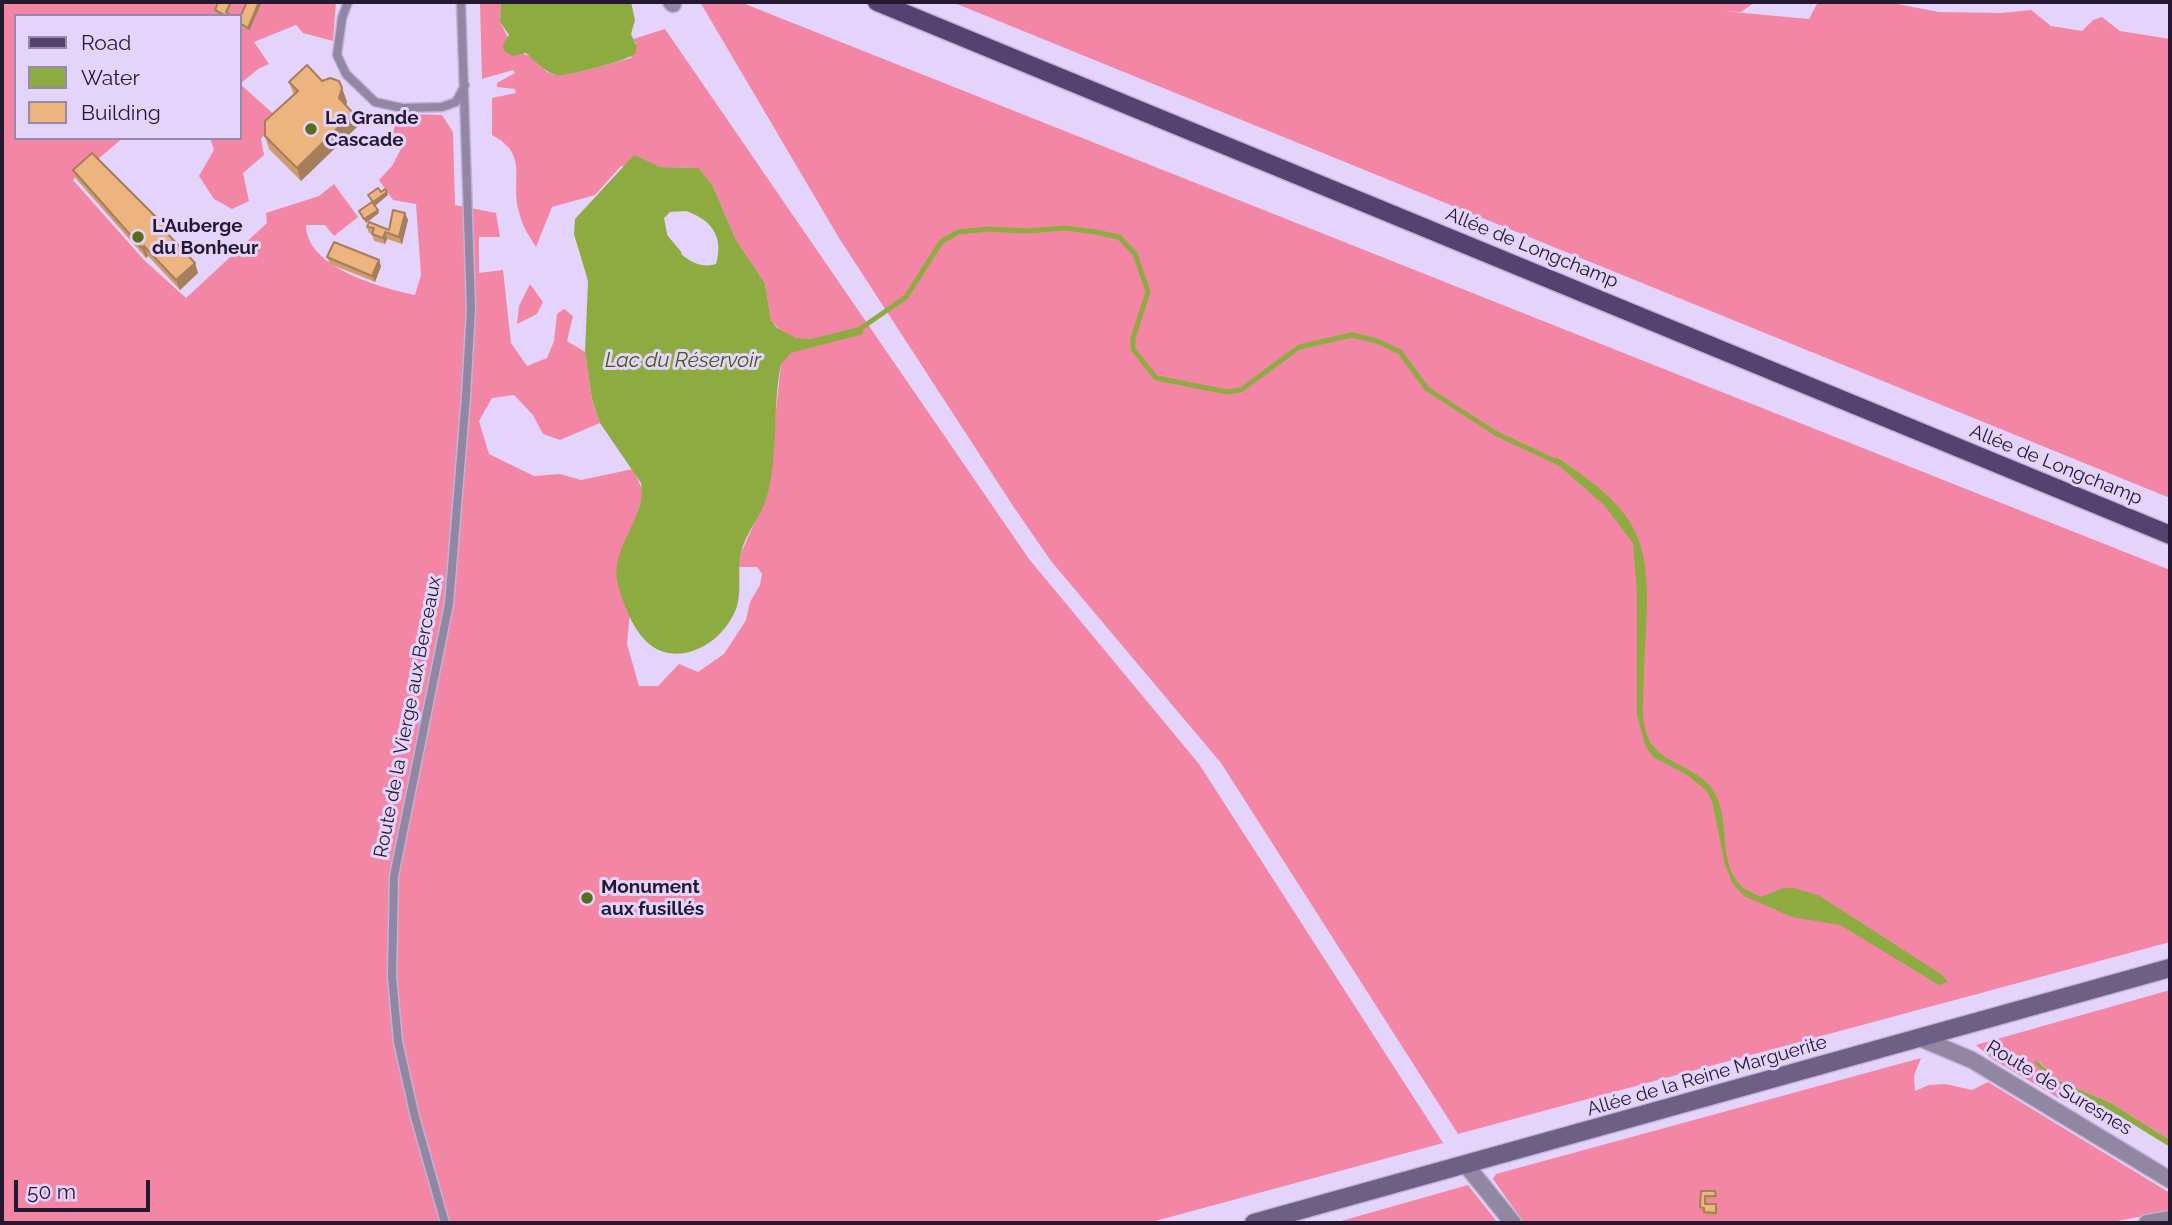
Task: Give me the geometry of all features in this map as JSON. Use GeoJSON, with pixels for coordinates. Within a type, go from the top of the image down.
{"type":"FeatureCollection","features":[{"type":"Feature","properties":{"kind":"main road","name":"Allée de Longchamp"},"geometry":{"type":"LineString","coordinates":[[877,2],[2170,535]]}},
{"type":"Feature","properties":{"kind":"main road","name":"Allée de la Reine Marguerite"},"geometry":{"type":"LineString","coordinates":[[1254,1223],[2170,968]]}},
{"type":"Feature","properties":{"kind":"street","name":"Route de Suresnes"},"geometry":{"type":"LineString","coordinates":[[1922,1038],[1972,1060],[2170,1180]]}},
{"type":"Feature","properties":{"kind":"street"},"geometry":{"type":"LineString","coordinates":[[1466,1165],[1513,1223]]}},
{"type":"Feature","properties":{"kind":"street"},"geometry":{"type":"LineString","coordinates":[[2147,1223],[2170,1219]]}},
{"type":"Feature","properties":{"kind":"lane"},"geometry":{"type":"LineString","coordinates":[[348,2],[342,18],[337,55],[346,74],[375,102],[402,108],[442,107],[456,102],[465,84]]}},
{"type":"Feature","properties":{"kind":"lane","name":"Route de la Vierge aux Berceaux"},"geometry":{"type":"LineString","coordinates":[[445,1223],[415,1117],[398,1042],[392,975],[394,888],[407,798],[449,604],[471,309],[461,2]]}},
{"type":"Feature","properties":{"kind":"shaded area"},"geometry":{"type":"Polygon","coordinates":[[[2,2],[336,2],[333,41],[303,33],[296,25],[254,42],[269,64],[242,82],[242,14],[14,14],[14,140],[121,140],[73,180],[144,260],[186,298],[267,223],[266,213],[319,196],[334,184],[358,217],[334,236],[325,225],[306,225],[309,240],[318,253],[348,274],[415,295],[421,275],[416,204],[393,200],[379,180],[392,166],[402,147],[393,132],[396,123],[407,114],[442,115],[453,132],[455,205],[496,213],[500,237],[479,237],[479,273],[503,270],[511,343],[527,366],[547,358],[554,341],[557,314],[564,309],[573,316],[567,341],[585,352],[592,399],[600,423],[560,440],[543,434],[533,415],[514,395],[492,398],[479,421],[489,454],[534,476],[560,474],[581,480],[633,469],[643,491],[637,515],[619,558],[617,574],[630,612],[627,644],[639,686],[658,686],[679,664],[698,672],[724,654],[746,620],[750,602],[760,585],[762,574],[757,567],[739,567],[741,553],[767,495],[784,335],[771,320],[765,283],[736,240],[712,184],[699,168],[621,166],[595,195],[552,207],[536,247],[519,212],[515,159],[504,143],[492,135],[492,98],[516,93],[515,89],[497,87],[497,83],[515,73],[513,70],[482,79],[480,2],[501,2],[500,22],[516,53],[532,58],[547,72],[558,75],[631,58],[636,43],[633,39],[665,29],[1029,559],[1199,764],[1443,1143],[1148,1223],[2,1223],[2,2]]]}},
{"type":"Feature","properties":{"kind":"shaded area"},"geometry":{"type":"Polygon","coordinates":[[[700,2],[740,2],[2170,570],[2170,942],[1458,1134],[1221,763],[1051,561],[1013,506],[839,238],[700,2]]]}},
{"type":"Feature","properties":{"kind":"shaded area"},"geometry":{"type":"Polygon","coordinates":[[[952,2],[1755,2],[1741,12],[1722,11],[1809,19],[1818,2],[1887,2],[1939,12],[2001,13],[2031,10],[2051,26],[2082,31],[2093,20],[2102,17],[2120,31],[2170,39],[2170,498],[952,2]]]}},
{"type":"Feature","properties":{"kind":"shaded area"},"geometry":{"type":"Polygon","coordinates":[[[242,86],[278,118],[261,139],[264,155],[243,173],[249,201],[232,209],[214,199],[199,176],[214,150],[211,140],[242,140],[242,86]]]}},
{"type":"Feature","properties":{"kind":"shaded area"},"geometry":{"type":"Polygon","coordinates":[[[530,284],[543,302],[537,314],[517,324],[519,306],[530,284]]]}},
{"type":"Feature","properties":{"kind":"shaded area"},"geometry":{"type":"Polygon","coordinates":[[[2170,990],[2170,1140],[2111,1103],[2060,1081],[2038,1061],[2051,1079],[2071,1093],[2065,1102],[1992,1059],[1976,1045],[2170,990]]]}},
{"type":"Feature","properties":{"kind":"shaded area"},"geometry":{"type":"Polygon","coordinates":[[[1921,1058],[1914,1076],[1915,1091],[1929,1085],[1945,1084],[1972,1090],[1988,1082],[2170,1193],[2170,1211],[2107,1223],[1524,1223],[1493,1179],[1496,1174],[1921,1058]]]}},
{"type":"Feature","properties":{"kind":"shaded area"},"geometry":{"type":"Polygon","coordinates":[[[1468,1185],[1498,1223],[1334,1223],[1468,1185]]]}},
{"type":"Feature","properties":{"kind":"water"},"geometry":{"type":"Polygon","coordinates":[[[501,2],[631,2],[635,20],[631,34],[637,47],[635,54],[584,71],[553,74],[526,53],[513,56],[504,51],[503,45],[509,35],[500,22],[501,2]]]}},
{"type":"Feature","properties":{"kind":"water","name":"Lac du Réservoir"},"geometry":{"type":"Polygon","coordinates":[[[634,155],[660,167],[699,168],[712,184],[736,240],[765,283],[771,320],[777,328],[796,338],[811,339],[863,326],[863,334],[791,353],[781,364],[771,480],[765,503],[741,553],[737,606],[727,626],[719,634],[701,648],[690,652],[668,653],[641,636],[629,616],[618,585],[618,559],[639,509],[641,483],[600,423],[592,399],[585,352],[588,281],[574,234],[575,219],[634,155]],[[686,211],[670,212],[664,218],[669,244],[696,263],[716,264],[718,246],[714,231],[686,211]]]}},
{"type":"Feature","properties":{"kind":"water"},"geometry":{"type":"Polygon","coordinates":[[[1556,457],[1603,491],[1624,513],[1638,538],[1647,587],[1643,704],[1647,735],[1660,753],[1698,776],[1714,792],[1722,813],[1728,859],[1736,880],[1743,888],[1761,897],[1783,888],[1794,888],[1820,896],[1942,975],[1948,982],[1939,985],[1840,925],[1792,917],[1744,896],[1733,884],[1725,865],[1712,801],[1706,790],[1687,775],[1653,757],[1645,745],[1637,715],[1637,594],[1633,543],[1604,505],[1556,463],[1556,457]]]}},
{"type":"Feature","properties":{"kind":"water"},"geometry":{"type":"Polygon","coordinates":[[[2036,1060],[2060,1081],[2111,1103],[2170,1140],[2170,1147],[2118,1115],[2072,1094],[2034,1063],[2036,1060]]]}},
{"type":"Feature","properties":{"kind":"building"},"geometry":{"type":"Polygon","coordinates":[[[218,2],[230,4],[226,12],[229,14],[215,10],[218,2]]]}},
{"type":"Feature","properties":{"kind":"building"},"geometry":{"type":"Polygon","coordinates":[[[247,2],[259,2],[248,28],[242,24],[241,14],[247,2]]]}},
{"type":"Feature","properties":{"kind":"building"},"geometry":{"type":"Polygon","coordinates":[[[307,65],[322,81],[330,78],[339,81],[342,88],[339,98],[353,113],[297,168],[265,136],[265,121],[298,91],[289,82],[307,65]]]}},
{"type":"Feature","properties":{"kind":"building"},"geometry":{"type":"Polygon","coordinates":[[[92,153],[166,227],[163,229],[195,263],[176,280],[144,246],[142,248],[73,170],[92,153]]]}},
{"type":"Feature","properties":{"kind":"building"},"geometry":{"type":"Polygon","coordinates":[[[378,188],[381,192],[385,189],[387,192],[373,202],[368,195],[378,188]]]}},
{"type":"Feature","properties":{"kind":"building"},"geometry":{"type":"Polygon","coordinates":[[[372,202],[378,210],[364,219],[359,211],[372,202]]]}},
{"type":"Feature","properties":{"kind":"building"},"geometry":{"type":"Polygon","coordinates":[[[393,210],[405,213],[399,237],[385,232],[383,238],[372,234],[374,228],[367,227],[369,222],[389,230],[393,210]]]}},
{"type":"Feature","properties":{"kind":"building"},"geometry":{"type":"Polygon","coordinates":[[[334,242],[379,260],[372,276],[327,257],[334,242]]]}},
{"type":"Feature","properties":{"kind":"building"},"geometry":{"type":"Polygon","coordinates":[[[1701,1191],[1715,1191],[1716,1196],[1705,1196],[1705,1204],[1716,1204],[1716,1213],[1704,1212],[1704,1208],[1700,1207],[1701,1191]]]}},
{"type":"Feature","properties":{"kind":"waterway"},"geometry":{"type":"LineString","coordinates":[[857,331],[906,297],[941,242],[958,232],[1066,228],[1095,232],[1119,237],[1135,254],[1148,292],[1133,338],[1133,349],[1156,378],[1227,392],[1241,390],[1299,347],[1352,335],[1377,341],[1400,352],[1427,389],[1497,434],[1561,464]]}},
{"type":"Feature","properties":{"kind":"waterway"},"geometry":{"type":"LineString","coordinates":[[663,234],[679,253]]}},
{"type":"Feature","properties":{"kind":"place","name":"La Grande Cascade"},"geometry":{"type":"Point","coordinates":[311,129]}},
{"type":"Feature","properties":{"kind":"place","name":"L'Auberge du Bonheur"},"geometry":{"type":"Point","coordinates":[138,237]}},
{"type":"Feature","properties":{"kind":"place","name":"Monument aux fusillés"},"geometry":{"type":"Point","coordinates":[587,898]}}]}
